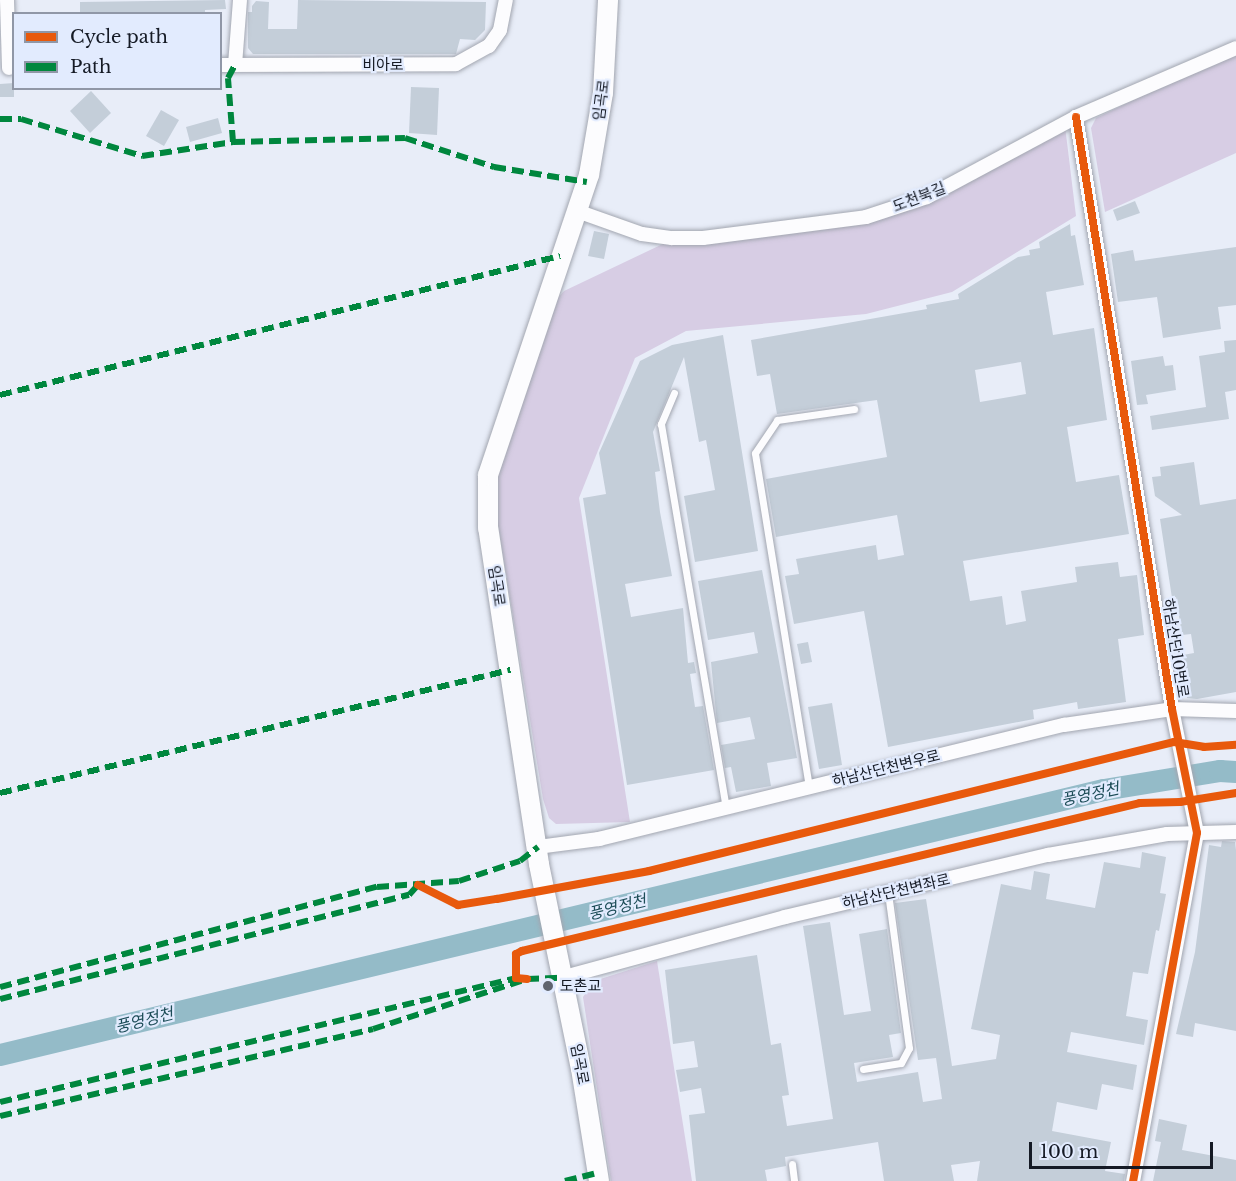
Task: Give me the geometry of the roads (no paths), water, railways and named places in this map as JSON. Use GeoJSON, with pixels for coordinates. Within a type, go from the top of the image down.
{"type":"FeatureCollection","features":[{"type":"Feature","properties":{"kind":"main road","name":"임곡로"},"geometry":{"type":"LineString","coordinates":[[599,1181],[581,1069],[538,855],[488,528],[488,476],[589,175],[603,93],[608,0]]}},
{"type":"Feature","properties":{"kind":"street"},"geometry":{"type":"LineString","coordinates":[[7,0],[7,68]]}},
{"type":"Feature","properties":{"kind":"street"},"geometry":{"type":"LineString","coordinates":[[228,65],[240,0]]}},
{"type":"Feature","properties":{"kind":"street","name":"비아로"},"geometry":{"type":"LineString","coordinates":[[228,65],[456,64],[489,46],[500,30],[506,0]]}},
{"type":"Feature","properties":{"kind":"street","name":"도천북길"},"geometry":{"type":"LineString","coordinates":[[577,211],[642,234],[672,238],[703,238],[866,217],[927,197],[1076,117],[1236,48]]}},
{"type":"Feature","properties":{"kind":"street","name":"하남산단10번로"},"geometry":{"type":"LineString","coordinates":[[1076,117],[1172,709],[1177,723],[1196,827],[1133,1181]]}},
{"type":"Feature","properties":{"kind":"street","name":"하남산단천변우로"},"geometry":{"type":"LineString","coordinates":[[538,855],[1064,725],[1172,709],[1236,711]]}},
{"type":"Feature","properties":{"kind":"street","name":"하남산단천변좌로"},"geometry":{"type":"LineString","coordinates":[[560,970],[1048,855],[1196,827],[1236,832]]}},
{"type":"Feature","properties":{"kind":"lane"},"geometry":{"type":"LineString","coordinates":[[674,393],[661,424],[726,807]]}},
{"type":"Feature","properties":{"kind":"lane"},"geometry":{"type":"LineString","coordinates":[[808,787],[755,453],[777,420],[854,409]]}},
{"type":"Feature","properties":{"kind":"lane"},"geometry":{"type":"LineString","coordinates":[[863,1070],[901,1063],[909,1048],[888,893]]}},
{"type":"Feature","properties":{"kind":"lane"},"geometry":{"type":"LineString","coordinates":[[792,1164],[794,1181]]}},
{"type":"Feature","properties":{"kind":"waterway","name":"풍영정천"},"geometry":{"type":"LineString","coordinates":[[0,1055],[1104,790],[1220,771],[1236,772]]}},
{"type":"Feature","properties":{"kind":"place","name":"도촌교"},"geometry":{"type":"Point","coordinates":[548,986]}}]}
